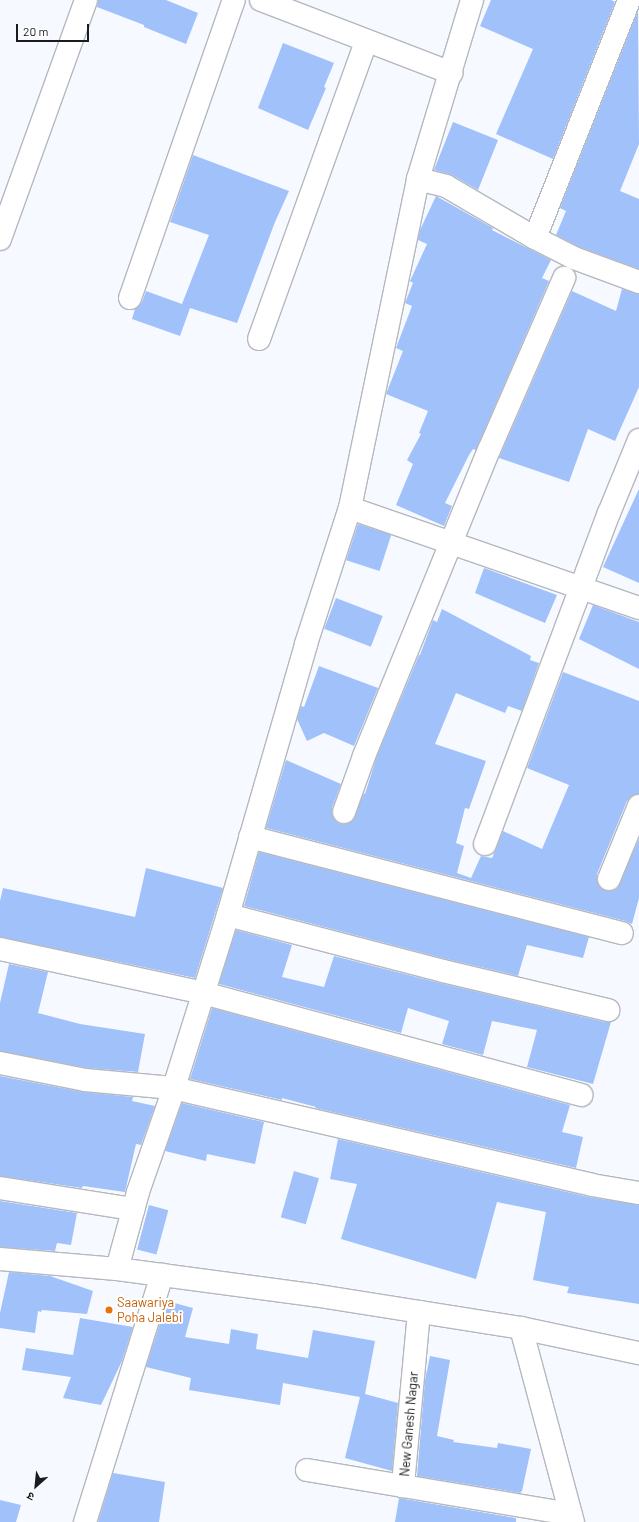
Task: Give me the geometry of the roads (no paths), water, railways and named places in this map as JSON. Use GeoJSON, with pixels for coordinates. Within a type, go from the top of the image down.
{"type":"FeatureCollection","features":[{"type":"Feature","properties":{"kind":"street"},"geometry":{"type":"LineString","coordinates":[[0,239],[86,0]]}},
{"type":"Feature","properties":{"kind":"street"},"geometry":{"type":"LineString","coordinates":[[130,298],[234,0]]}},
{"type":"Feature","properties":{"kind":"street"},"geometry":{"type":"LineString","coordinates":[[261,0],[451,74]]}},
{"type":"Feature","properties":{"kind":"street"},"geometry":{"type":"LineString","coordinates":[[117,1269],[133,1209],[228,915],[306,644],[350,508],[418,179],[451,74],[472,0]]}},
{"type":"Feature","properties":{"kind":"street"},"geometry":{"type":"LineString","coordinates":[[535,238],[629,0]]}},
{"type":"Feature","properties":{"kind":"street"},"geometry":{"type":"LineString","coordinates":[[259,338],[366,41]]}},
{"type":"Feature","properties":{"kind":"street"},"geometry":{"type":"LineString","coordinates":[[418,179],[446,186],[535,238],[574,258],[639,282]]}},
{"type":"Feature","properties":{"kind":"street"},"geometry":{"type":"LineString","coordinates":[[344,812],[364,756],[489,450],[564,278]]}},
{"type":"Feature","properties":{"kind":"street"},"geometry":{"type":"LineString","coordinates":[[485,844],[521,744],[609,513],[639,440]]}},
{"type":"Feature","properties":{"kind":"street"},"geometry":{"type":"LineString","coordinates":[[350,508],[582,587],[639,608]]}},
{"type":"Feature","properties":{"kind":"street"},"geometry":{"type":"LineString","coordinates":[[609,879],[639,806]]}},
{"type":"Feature","properties":{"kind":"street"},"geometry":{"type":"LineString","coordinates":[[250,837],[622,933]]}},
{"type":"Feature","properties":{"kind":"street"},"geometry":{"type":"LineString","coordinates":[[228,915],[443,971],[608,1010]]}},
{"type":"Feature","properties":{"kind":"street"},"geometry":{"type":"LineString","coordinates":[[0,949],[203,993],[582,1095]]}},
{"type":"Feature","properties":{"kind":"street"},"geometry":{"type":"LineString","coordinates":[[0,1063],[85,1080],[173,1088],[584,1183],[639,1193]]}},
{"type":"Feature","properties":{"kind":"street"},"geometry":{"type":"LineString","coordinates":[[0,1188],[133,1209]]}},
{"type":"Feature","properties":{"kind":"street"},"geometry":{"type":"LineString","coordinates":[[1,1263],[117,1269],[313,1295],[521,1328],[639,1353]]}},
{"type":"Feature","properties":{"kind":"street"},"geometry":{"type":"LineString","coordinates":[[85,1522],[162,1275]]}},
{"type":"Feature","properties":{"kind":"street","name":"New Ganesh Nagar"},"geometry":{"type":"LineString","coordinates":[[419,1312],[403,1486],[572,1518],[521,1328]]}},
{"type":"Feature","properties":{"kind":"street"},"geometry":{"type":"LineString","coordinates":[[307,1470],[403,1486]]}},
{"type":"Feature","properties":{"kind":"place","name":"Saawariya Poha Jalebi"},"geometry":{"type":"Point","coordinates":[109,1310]}}]}
